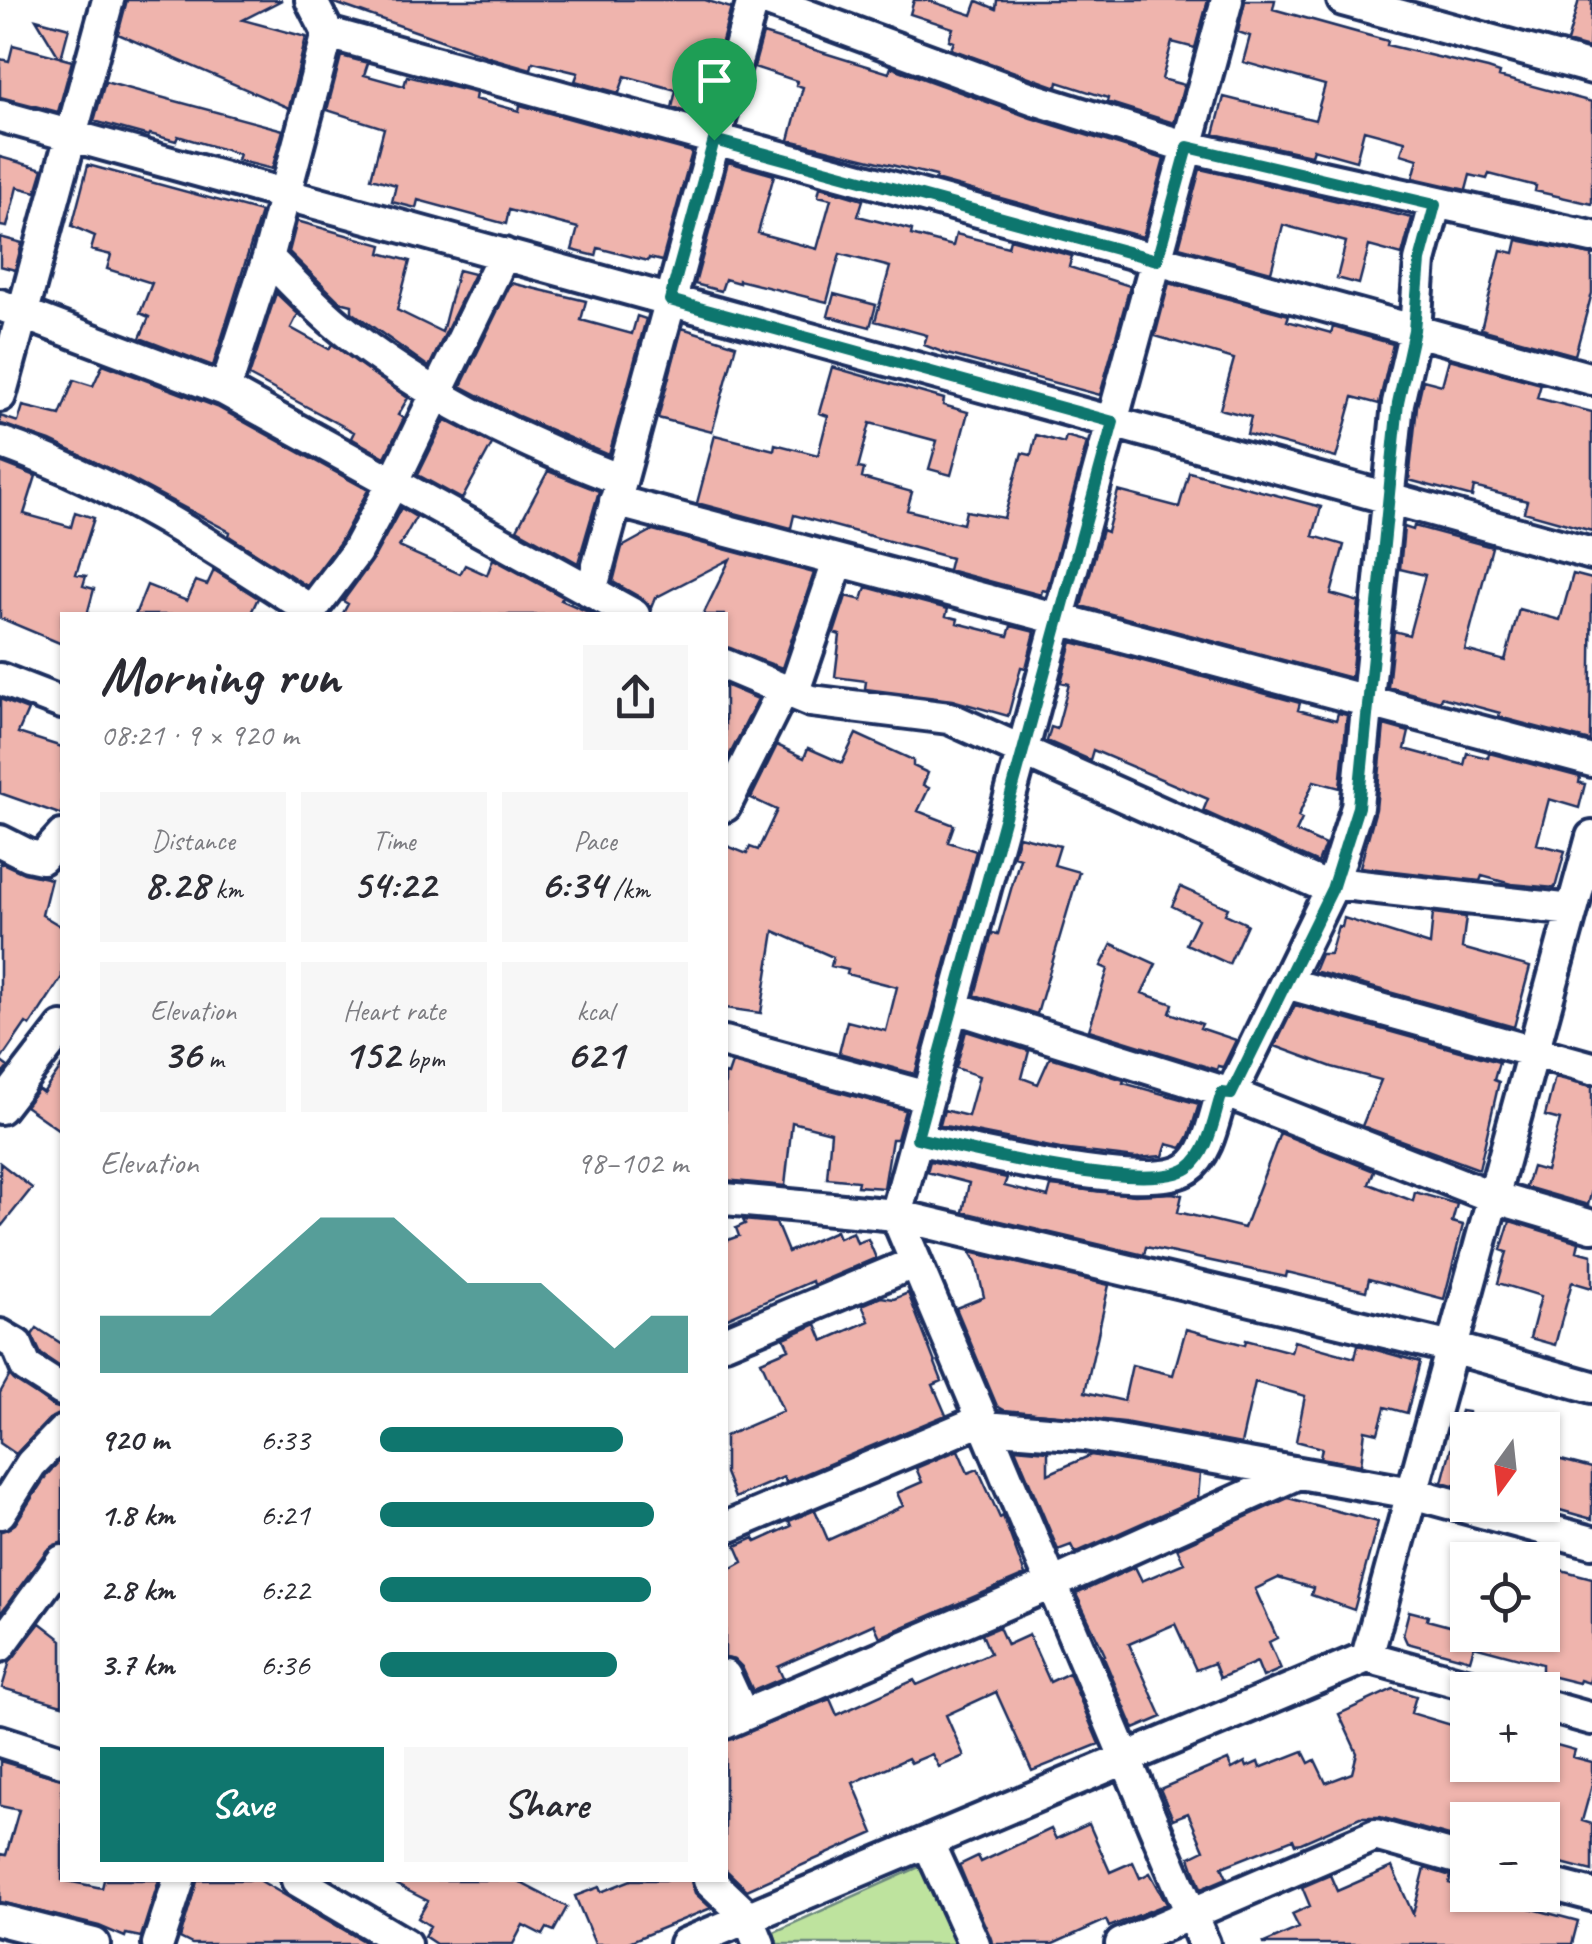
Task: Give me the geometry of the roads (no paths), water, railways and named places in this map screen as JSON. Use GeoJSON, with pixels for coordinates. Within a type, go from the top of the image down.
{"type":"FeatureCollection","features":[{"type":"Feature","properties":{"kind":"street"},"geometry":{"type":"LineString","coordinates":[[1,388],[12,308],[72,135],[108,0]]}},
{"type":"Feature","properties":{"kind":"street"},"geometry":{"type":"LineString","coordinates":[[225,390],[268,258],[328,32],[310,0]]}},
{"type":"Feature","properties":{"kind":"street"},"geometry":{"type":"LineString","coordinates":[[591,591],[753,0]]}},
{"type":"Feature","properties":{"kind":"street"},"geometry":{"type":"LineString","coordinates":[[765,0],[1037,100],[1188,147],[1592,237]]}},
{"type":"Feature","properties":{"kind":"street"},"geometry":{"type":"LineString","coordinates":[[1204,1944],[896,1215],[1227,0]]}},
{"type":"Feature","properties":{"kind":"street"},"geometry":{"type":"LineString","coordinates":[[1343,0],[1592,68]]}},
{"type":"Feature","properties":{"kind":"street"},"geometry":{"type":"LineString","coordinates":[[328,32],[1592,378]]}},
{"type":"Feature","properties":{"kind":"street"},"geometry":{"type":"LineString","coordinates":[[0,116],[1592,554]]}},
{"type":"Feature","properties":{"kind":"street"},"geometry":{"type":"LineString","coordinates":[[917,1138],[1011,1161],[1133,1176],[1174,1175],[1200,1158],[1227,1094],[1332,886],[1358,807],[1398,403],[1414,330],[1420,261],[1435,205]]}},
{"type":"Feature","properties":{"kind":"street"},"geometry":{"type":"LineString","coordinates":[[0,442],[107,485],[178,524],[309,612],[356,552],[394,483],[504,254]]}},
{"type":"Feature","properties":{"kind":"street"},"geometry":{"type":"LineString","coordinates":[[268,258],[339,326],[438,396],[618,491],[838,562],[1592,760]]}},
{"type":"Feature","properties":{"kind":"street"},"geometry":{"type":"LineString","coordinates":[[12,308],[225,390],[629,612]]}},
{"type":"Feature","properties":{"kind":"street"},"geometry":{"type":"LineString","coordinates":[[728,801],[788,692],[838,562]]}},
{"type":"Feature","properties":{"kind":"street"},"geometry":{"type":"LineString","coordinates":[[728,666],[811,701],[950,718],[1332,886],[1579,908]]}},
{"type":"Feature","properties":{"kind":"street"},"geometry":{"type":"LineString","coordinates":[[0,679],[60,702]]}},
{"type":"Feature","properties":{"kind":"street"},"geometry":{"type":"LineString","coordinates":[[1367,1657],[1533,1052],[1579,908],[1592,837]]}},
{"type":"Feature","properties":{"kind":"street"},"geometry":{"type":"LineString","coordinates":[[0,841],[42,858],[60,838]]}},
{"type":"Feature","properties":{"kind":"street"},"geometry":{"type":"LineString","coordinates":[[1286,983],[1592,1068]]}},
{"type":"Feature","properties":{"kind":"street"},"geometry":{"type":"LineString","coordinates":[[952,1007],[1227,1094],[1493,1197],[1592,1226]]}},
{"type":"Feature","properties":{"kind":"street"},"geometry":{"type":"LineString","coordinates":[[0,1108],[60,1031]]}},
{"type":"Feature","properties":{"kind":"street"},"geometry":{"type":"LineString","coordinates":[[728,1043],[928,1097]]}},
{"type":"Feature","properties":{"kind":"street"},"geometry":{"type":"LineString","coordinates":[[728,1199],[896,1215],[1452,1348],[1592,1387]]}},
{"type":"Feature","properties":{"kind":"street"},"geometry":{"type":"LineString","coordinates":[[728,1341],[916,1262]]}},
{"type":"Feature","properties":{"kind":"street"},"geometry":{"type":"LineString","coordinates":[[0,1335],[17,1345],[26,1367],[60,1389]]}},
{"type":"Feature","properties":{"kind":"street"},"geometry":{"type":"LineString","coordinates":[[729,1517],[984,1424],[1085,1435],[1412,1493],[1592,1542]]}},
{"type":"Feature","properties":{"kind":"street"},"geometry":{"type":"LineString","coordinates":[[0,1513],[31,1464],[60,1434]]}},
{"type":"Feature","properties":{"kind":"street"},"geometry":{"type":"LineString","coordinates":[[728,1690],[734,1719],[1052,1584],[1296,1474]]}},
{"type":"Feature","properties":{"kind":"street"},"geometry":{"type":"LineString","coordinates":[[0,1646],[60,1565]]}},
{"type":"Feature","properties":{"kind":"street"},"geometry":{"type":"LineString","coordinates":[[684,1944],[753,1930],[928,1843],[1367,1657],[1450,1680]]}},
{"type":"Feature","properties":{"kind":"street"},"geometry":{"type":"LineString","coordinates":[[1560,1710],[1592,1718]]}},
{"type":"Feature","properties":{"kind":"street"},"geometry":{"type":"LineString","coordinates":[[0,1741],[60,1760]]}},
{"type":"Feature","properties":{"kind":"street"},"geometry":{"type":"LineString","coordinates":[[1121,1944],[1375,1835],[1450,1856]]}},
{"type":"Feature","properties":{"kind":"street"},"geometry":{"type":"LineString","coordinates":[[928,1843],[974,1944]]}},
{"type":"Feature","properties":{"kind":"street"},"geometry":{"type":"LineString","coordinates":[[158,1944],[179,1882]]}},
{"type":"Feature","properties":{"kind":"street"},"geometry":{"type":"LineString","coordinates":[[301,1882],[404,1944]]}},
{"type":"Feature","properties":{"kind":"street"},"geometry":{"type":"LineString","coordinates":[[711,1882],[753,1930]]}},
{"type":"Feature","properties":{"kind":"street"},"geometry":{"type":"LineString","coordinates":[[1560,1887],[1592,1896]]}},
{"type":"Feature","properties":{"kind":"street"},"geometry":{"type":"LineString","coordinates":[[0,1920],[94,1944]]}}]}
